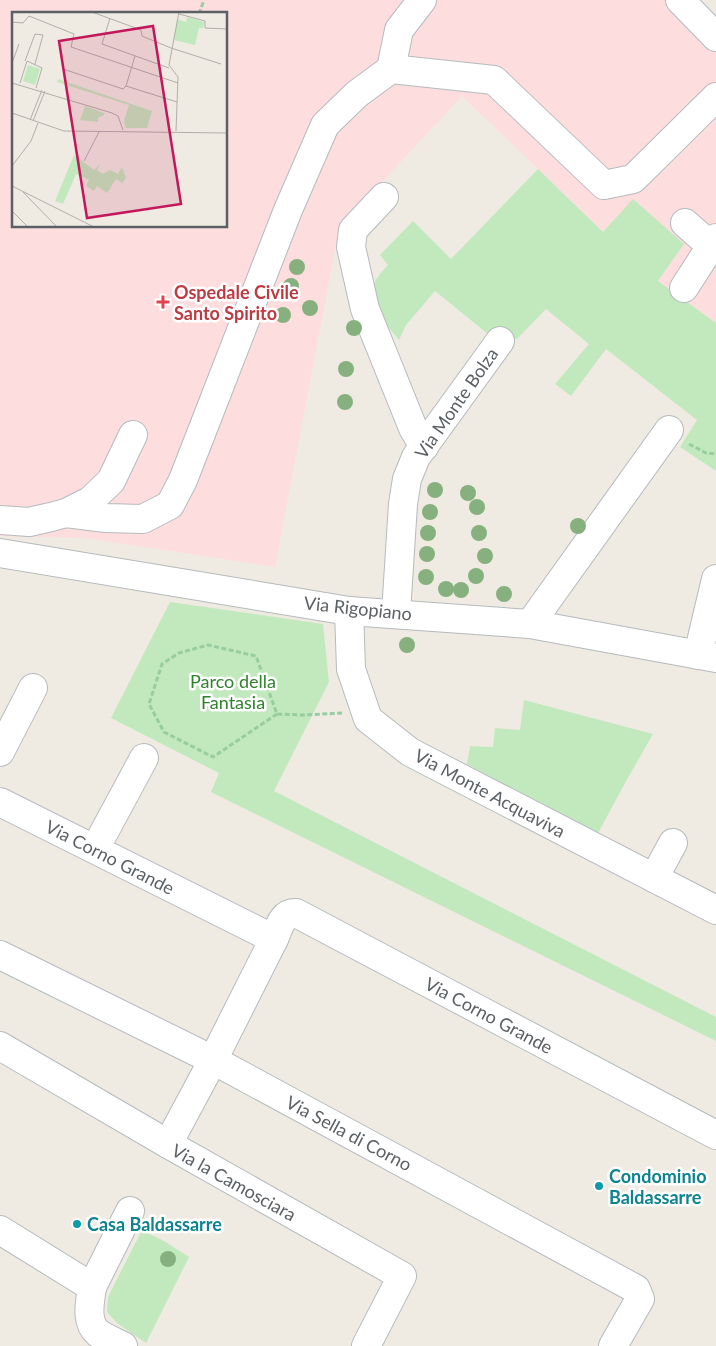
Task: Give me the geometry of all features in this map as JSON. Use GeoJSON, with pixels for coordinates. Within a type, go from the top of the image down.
{"type":"FeatureCollection","features":[{"type":"Feature","properties":{"kind":"street"},"geometry":{"type":"LineString","coordinates":[[391,70],[399,30],[422,0]]}},
{"type":"Feature","properties":{"kind":"street"},"geometry":{"type":"LineString","coordinates":[[680,0],[716,36]]}},
{"type":"Feature","properties":{"kind":"street"},"geometry":{"type":"LineString","coordinates":[[66,513],[106,518],[144,519],[170,505],[183,480],[288,210],[325,125],[357,94],[391,70],[494,80],[604,185],[633,178],[716,97]]}},
{"type":"Feature","properties":{"kind":"street"},"geometry":{"type":"LineString","coordinates":[[384,197],[353,230],[351,247],[365,309],[413,428],[424,447]]}},
{"type":"Feature","properties":{"kind":"street"},"geometry":{"type":"LineString","coordinates":[[684,288],[714,242],[685,223]]}},
{"type":"Feature","properties":{"kind":"street","name":"Via Monte Bolza"},"geometry":{"type":"LineString","coordinates":[[396,613],[403,504],[407,480],[416,457],[500,341]]}},
{"type":"Feature","properties":{"kind":"street"},"geometry":{"type":"LineString","coordinates":[[530,624],[669,430]]}},
{"type":"Feature","properties":{"kind":"street"},"geometry":{"type":"LineString","coordinates":[[0,520],[29,522],[66,513],[90,501],[111,481],[133,435]]}},
{"type":"Feature","properties":{"kind":"street","name":"Via Rigopiano"},"geometry":{"type":"LineString","coordinates":[[0,553],[349,611],[530,624],[707,656]]}},
{"type":"Feature","properties":{"kind":"street"},"geometry":{"type":"LineString","coordinates":[[707,656],[716,579]]}},
{"type":"Feature","properties":{"kind":"street","name":"Via Monte Acquaviva"},"geometry":{"type":"LineString","coordinates":[[349,611],[351,669],[368,719],[410,752],[716,910]]}},
{"type":"Feature","properties":{"kind":"street"},"geometry":{"type":"LineString","coordinates":[[0,752],[34,688]]}},
{"type":"Feature","properties":{"kind":"street"},"geometry":{"type":"LineString","coordinates":[[96,849],[144,758]]}},
{"type":"Feature","properties":{"kind":"street","name":"Via Corno Grande"},"geometry":{"type":"LineString","coordinates":[[0,802],[274,939]]}},
{"type":"Feature","properties":{"kind":"street"},"geometry":{"type":"LineString","coordinates":[[654,878],[673,844]]}},
{"type":"Feature","properties":{"kind":"street","name":"Via Corno Grande"},"geometry":{"type":"LineString","coordinates":[[168,1144],[213,1060],[285,916],[290,913],[296,913],[716,1135]]}},
{"type":"Feature","properties":{"kind":"street","name":"Via Sella di Corno"},"geometry":{"type":"LineString","coordinates":[[0,955],[213,1060],[636,1289],[640,1299],[613,1346]]}},
{"type":"Feature","properties":{"kind":"street","name":"Via la Camosciara"},"geometry":{"type":"LineString","coordinates":[[0,1046],[168,1144],[402,1276],[366,1346]]}},
{"type":"Feature","properties":{"kind":"street"},"geometry":{"type":"LineString","coordinates":[[123,1346],[97,1332],[91,1322],[89,1311],[92,1287],[130,1211]]}},
{"type":"Feature","properties":{"kind":"street"},"geometry":{"type":"LineString","coordinates":[[0,1230],[92,1287]]}},
{"type":"Feature","properties":{"kind":"path"},"geometry":{"type":"LineString","coordinates":[[200,12],[204,0]]}},
{"type":"Feature","properties":{"kind":"path"},"geometry":{"type":"LineString","coordinates":[[669,430],[685,442],[706,453],[716,454]]}},
{"type":"Feature","properties":{"kind":"path"},"geometry":{"type":"LineString","coordinates":[[277,714],[256,656],[208,645],[179,653],[162,664],[149,704],[164,732],[213,757],[277,714],[303,715],[365,712]]}},
{"type":"Feature","properties":{"kind":"shaded area","name":"Ospedale Civile Santo Spirito"},"geometry":{"type":"Polygon","coordinates":[[[0,0],[698,0],[716,19],[716,323],[658,281],[684,244],[604,232],[462,96],[339,228],[275,567],[85,538],[0,536],[0,0]]]}},
{"type":"Feature","properties":{"kind":"green space"},"geometry":{"type":"Polygon","coordinates":[[[538,169],[603,232],[633,199],[684,244],[658,281],[716,323],[716,471],[680,447],[697,420],[606,349],[571,396],[555,384],[589,344],[546,309],[517,339],[488,334],[435,291],[406,325],[399,340],[384,322],[372,287],[388,265],[380,255],[413,221],[451,259],[538,169]]]}},
{"type":"Feature","properties":{"kind":"green space","name":"Parco della Fantasia"},"geometry":{"type":"Polygon","coordinates":[[[170,602],[323,624],[329,682],[274,791],[716,1017],[716,1041],[211,792],[219,773],[111,718],[170,602]]]}},
{"type":"Feature","properties":{"kind":"green space"},"geometry":{"type":"Polygon","coordinates":[[[524,700],[653,734],[597,835],[467,764],[470,746],[493,747],[495,728],[520,730],[524,700]]]}},
{"type":"Feature","properties":{"kind":"green space"},"geometry":{"type":"Polygon","coordinates":[[[142,1230],[189,1257],[146,1343],[117,1323],[107,1312],[108,1297],[142,1230]]]}},
{"type":"Feature","properties":{"kind":"place","name":"Ospedale Civile Santo Spirito"},"geometry":{"type":"Point","coordinates":[163,302]}},
{"type":"Feature","properties":{"kind":"place","name":"Condominio Baldassarre"},"geometry":{"type":"Point","coordinates":[599,1186]}},
{"type":"Feature","properties":{"kind":"place","name":"Casa Baldassarre"},"geometry":{"type":"Point","coordinates":[77,1224]}}]}
